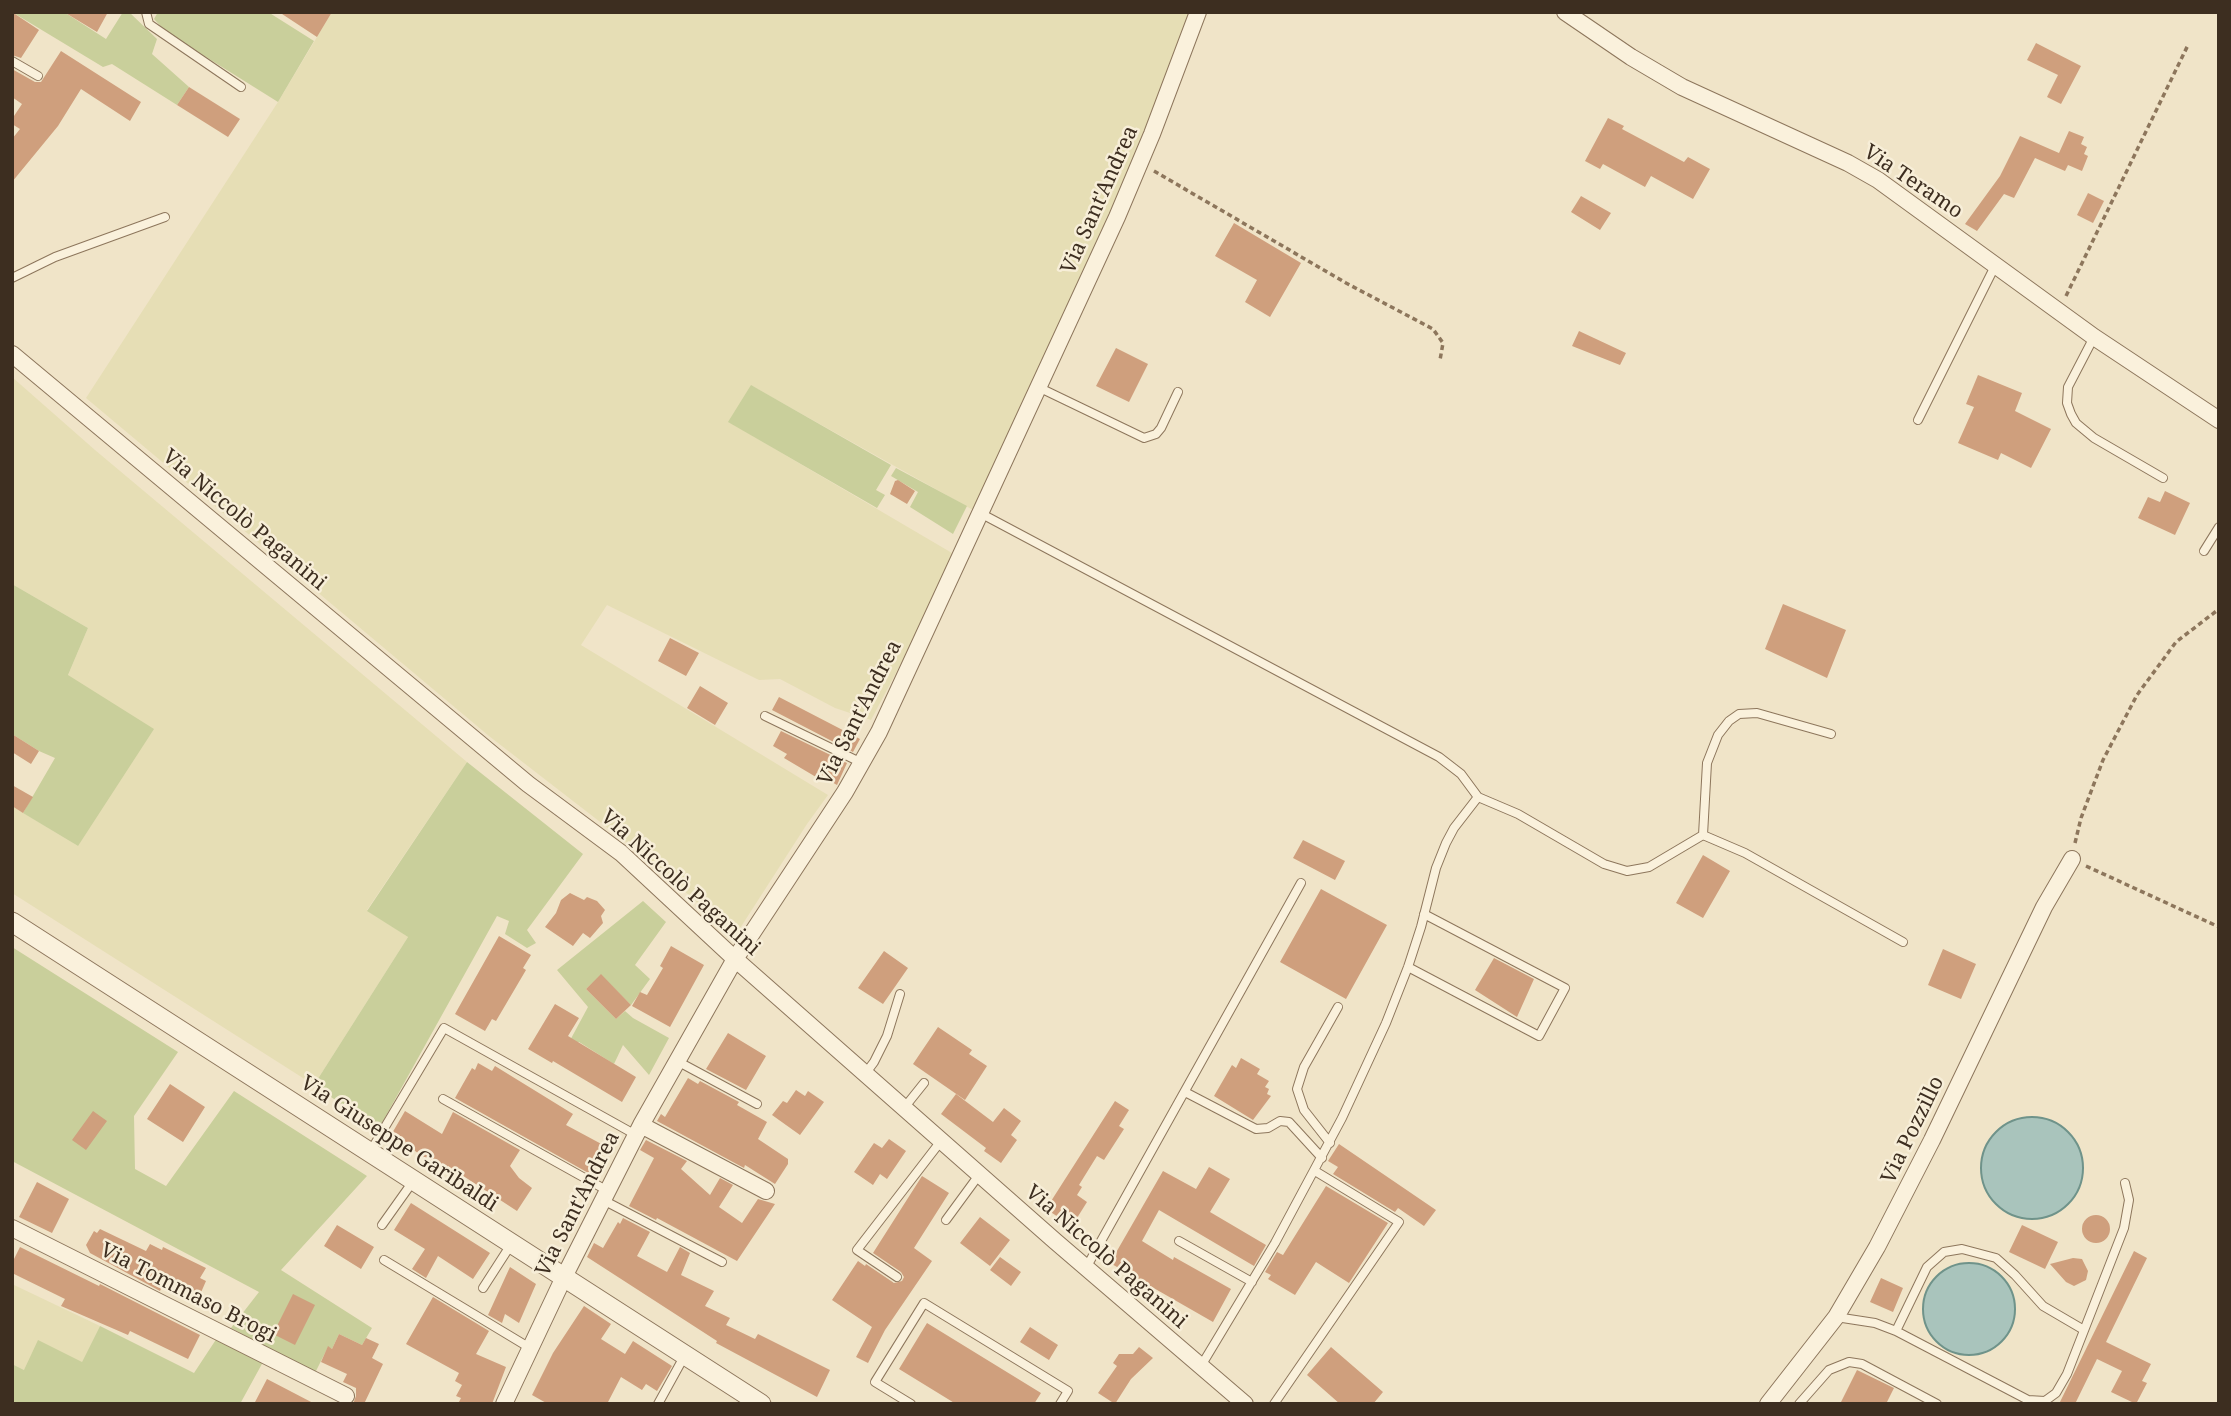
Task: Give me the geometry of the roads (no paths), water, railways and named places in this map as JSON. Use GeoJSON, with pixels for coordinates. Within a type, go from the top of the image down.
{"type":"FeatureCollection","features":[{"type":"Feature","properties":{"kind":"street","name":"Via Sant'Andrea"},"geometry":{"type":"LineString","coordinates":[[504,1404],[638,1130],[735,959],[862,763],[1140,163],[1198,12]]}},
{"type":"Feature","properties":{"kind":"street","name":"Via Teramo"},"geometry":{"type":"LineString","coordinates":[[1565,12],[1637,61],[1682,87],[1868,174],[2094,337],[2219,420]]}},
{"type":"Feature","properties":{"kind":"street","name":"Via Niccolò Paganini"},"geometry":{"type":"LineString","coordinates":[[12,354],[528,784],[621,853],[735,959],[979,1175],[1245,1404]]}},
{"type":"Feature","properties":{"kind":"street","name":"Via Pozzillo"},"geometry":{"type":"LineString","coordinates":[[1768,1404],[1836,1317],[1906,1193],[2038,919],[2071,859]]}},
{"type":"Feature","properties":{"kind":"street","name":"Via Giuseppe Garibaldi"},"geometry":{"type":"LineString","coordinates":[[12,922],[761,1404]]}},
{"type":"Feature","properties":{"kind":"street"},"geometry":{"type":"LineString","coordinates":[[638,1130],[765,1191]]}},
{"type":"Feature","properties":{"kind":"street","name":"Via Tommaso Brogi"},"geometry":{"type":"LineString","coordinates":[[12,1228],[346,1396]]}},
{"type":"Feature","properties":{"kind":"lane"},"geometry":{"type":"LineString","coordinates":[[146,12],[149,24],[241,88]]}},
{"type":"Feature","properties":{"kind":"lane"},"geometry":{"type":"LineString","coordinates":[[12,61],[38,76]]}},
{"type":"Feature","properties":{"kind":"lane"},"geometry":{"type":"LineString","coordinates":[[12,278],[55,257],[165,217]]}},
{"type":"Feature","properties":{"kind":"lane"},"geometry":{"type":"LineString","coordinates":[[1918,421],[1996,264]]}},
{"type":"Feature","properties":{"kind":"lane"},"geometry":{"type":"LineString","coordinates":[[2094,337],[2068,387],[2067,403],[2071,414],[2094,438],[2164,478]]}},
{"type":"Feature","properties":{"kind":"lane"},"geometry":{"type":"LineString","coordinates":[[1038,387],[1144,438],[1156,434],[1161,428],[1178,392]]}},
{"type":"Feature","properties":{"kind":"lane"},"geometry":{"type":"LineString","coordinates":[[980,513],[1439,757],[1461,774],[1478,797],[1518,814],[1604,864],[1627,871],[1649,867],[1703,835]]}},
{"type":"Feature","properties":{"kind":"lane"},"geometry":{"type":"LineString","coordinates":[[2204,551],[2219,527]]}},
{"type":"Feature","properties":{"kind":"lane"},"geometry":{"type":"LineString","coordinates":[[1703,835],[1707,763],[1718,734],[1729,721],[1739,714],[1757,713],[1831,734]]}},
{"type":"Feature","properties":{"kind":"lane"},"geometry":{"type":"LineString","coordinates":[[765,716],[862,763]]}},
{"type":"Feature","properties":{"kind":"lane"},"geometry":{"type":"LineString","coordinates":[[1201,1366],[1330,1143],[1408,967],[1436,868],[1446,843],[1478,797]]}},
{"type":"Feature","properties":{"kind":"lane"},"geometry":{"type":"LineString","coordinates":[[1703,835],[1745,853],[1903,942]]}},
{"type":"Feature","properties":{"kind":"lane"},"geometry":{"type":"LineString","coordinates":[[1086,1268],[1301,883]]}},
{"type":"Feature","properties":{"kind":"lane"},"geometry":{"type":"LineString","coordinates":[[1408,967],[1539,1036],[1565,988],[1424,914]]}},
{"type":"Feature","properties":{"kind":"lane"},"geometry":{"type":"LineString","coordinates":[[865,1074],[887,1036],[900,994]]}},
{"type":"Feature","properties":{"kind":"lane"},"geometry":{"type":"LineString","coordinates":[[1330,1143],[1304,1110],[1297,1089],[1304,1067],[1338,1007]]}},
{"type":"Feature","properties":{"kind":"lane"},"geometry":{"type":"LineString","coordinates":[[370,1152],[444,1028],[638,1130]]}},
{"type":"Feature","properties":{"kind":"lane"},"geometry":{"type":"LineString","coordinates":[[677,1061],[757,1104]]}},
{"type":"Feature","properties":{"kind":"lane"},"geometry":{"type":"LineString","coordinates":[[904,1108],[924,1083]]}},
{"type":"Feature","properties":{"kind":"lane"},"geometry":{"type":"LineString","coordinates":[[1185,1092],[1256,1129],[1268,1128],[1280,1121],[1289,1122],[1322,1158]]}},
{"type":"Feature","properties":{"kind":"lane"},"geometry":{"type":"LineString","coordinates":[[443,1098],[605,1196],[722,1262]]}},
{"type":"Feature","properties":{"kind":"lane"},"geometry":{"type":"LineString","coordinates":[[897,1277],[856,1250],[941,1141]]}},
{"type":"Feature","properties":{"kind":"lane"},"geometry":{"type":"LineString","coordinates":[[1275,1404],[1399,1222],[1315,1171]]}},
{"type":"Feature","properties":{"kind":"lane"},"geometry":{"type":"LineString","coordinates":[[946,1220],[979,1175]]}},
{"type":"Feature","properties":{"kind":"lane"},"geometry":{"type":"LineString","coordinates":[[382,1225],[414,1180]]}},
{"type":"Feature","properties":{"kind":"lane"},"geometry":{"type":"LineString","coordinates":[[1836,1317],[1875,1323],[1896,1331],[2028,1400],[2039,1402],[2050,1398],[2060,1389],[2127,1218],[2129,1193],[2125,1183]]}},
{"type":"Feature","properties":{"kind":"lane"},"geometry":{"type":"LineString","coordinates":[[1179,1241],[1252,1282]]}},
{"type":"Feature","properties":{"kind":"lane"},"geometry":{"type":"LineString","coordinates":[[483,1288],[512,1243]]}},
{"type":"Feature","properties":{"kind":"lane"},"geometry":{"type":"LineString","coordinates":[[1896,1331],[1927,1267],[1938,1256],[1957,1249],[1970,1249],[1996,1258],[2043,1306],[2084,1330]]}},
{"type":"Feature","properties":{"kind":"lane"},"geometry":{"type":"LineString","coordinates":[[384,1260],[530,1348]]}},
{"type":"Feature","properties":{"kind":"lane"},"geometry":{"type":"LineString","coordinates":[[911,1404],[897,1400],[875,1382],[924,1303],[1068,1391],[1060,1404]]}},
{"type":"Feature","properties":{"kind":"lane"},"geometry":{"type":"LineString","coordinates":[[658,1404],[685,1355]]}},
{"type":"Feature","properties":{"kind":"lane"},"geometry":{"type":"LineString","coordinates":[[1799,1404],[1829,1370],[1849,1362],[1862,1364],[1937,1404]]}},
{"type":"Feature","properties":{"kind":"water"},"geometry":{"type":"Polygon","coordinates":[[[2032,1117],[2051,1121],[2068,1132],[2079,1149],[2083,1168],[2079,1187],[2068,1204],[2051,1215],[2032,1219],[2013,1215],[1996,1204],[1985,1187],[1981,1168],[1985,1149],[1996,1132],[2013,1121],[2032,1117]]]}},
{"type":"Feature","properties":{"kind":"water"},"geometry":{"type":"Polygon","coordinates":[[[1969,1263],[1987,1266],[2002,1276],[2012,1291],[2015,1309],[2012,1327],[2002,1342],[1987,1352],[1969,1355],[1951,1352],[1936,1342],[1926,1327],[1923,1309],[1926,1291],[1936,1276],[1951,1266],[1969,1263]]]}}]}
